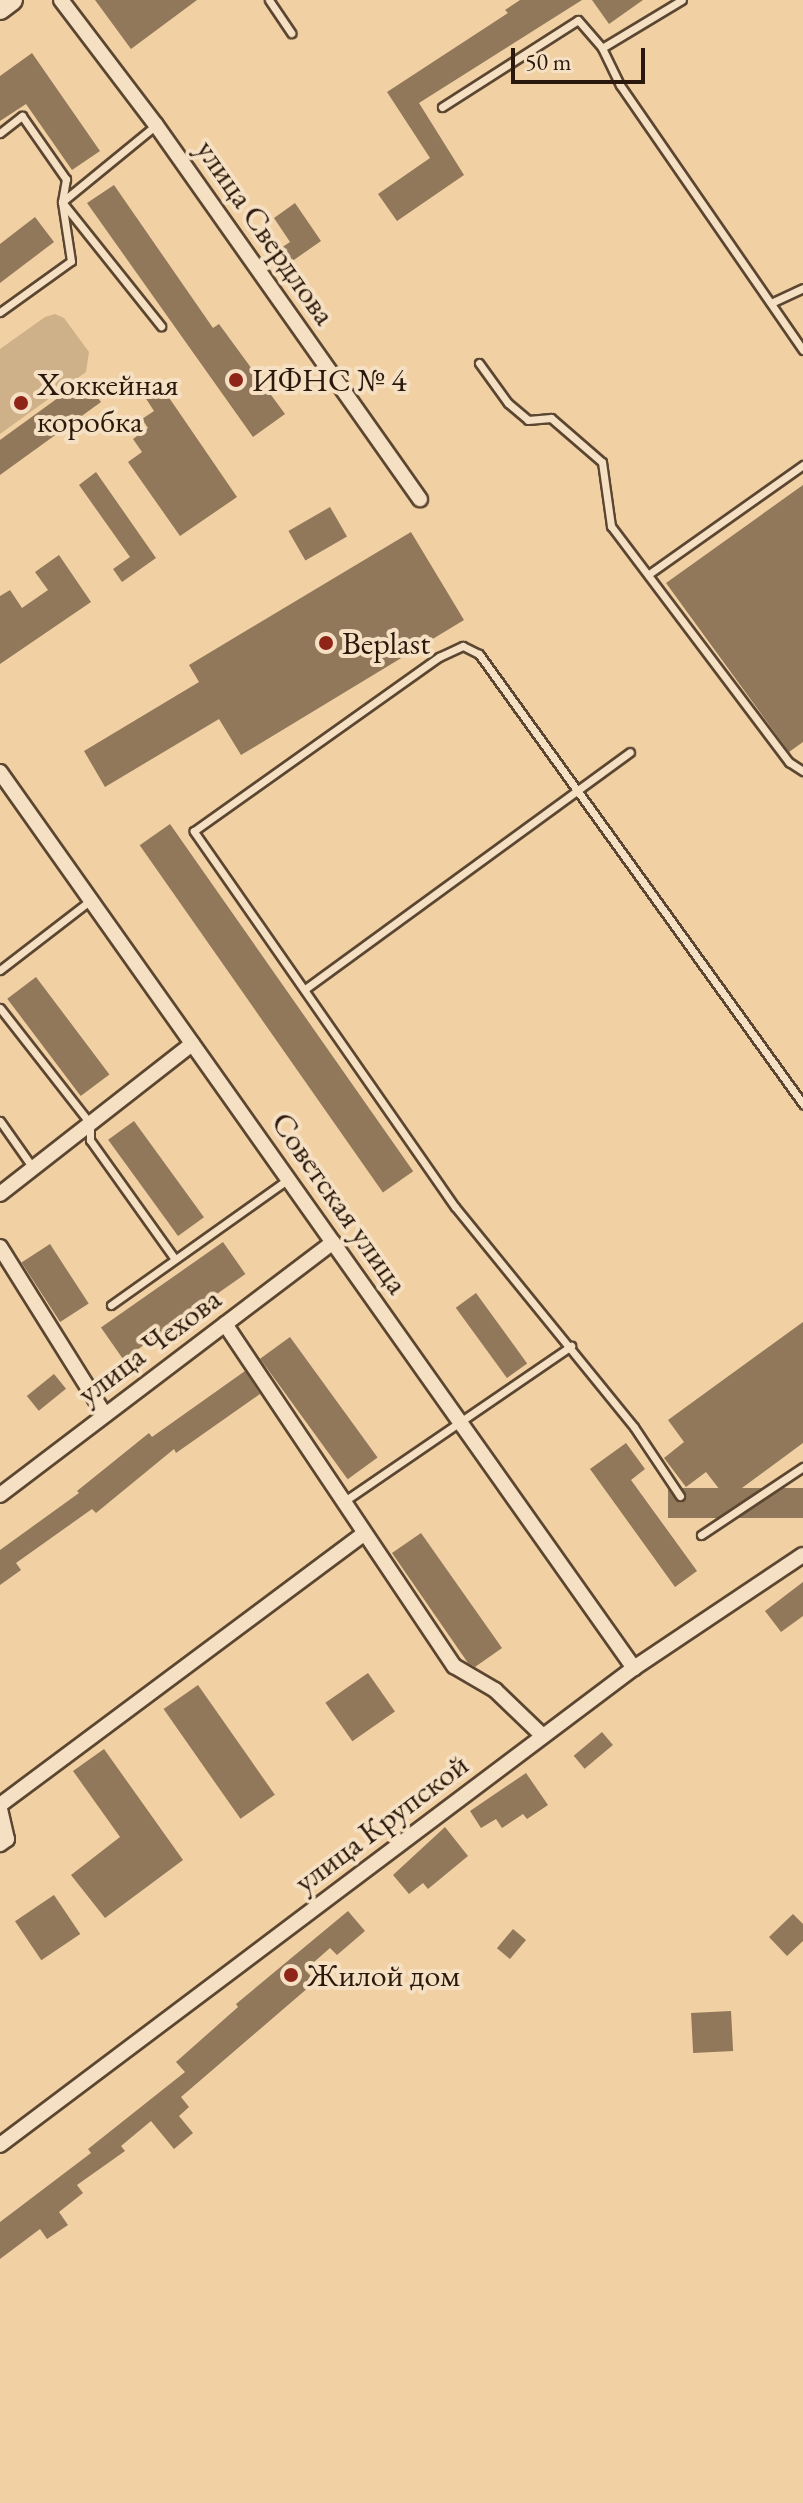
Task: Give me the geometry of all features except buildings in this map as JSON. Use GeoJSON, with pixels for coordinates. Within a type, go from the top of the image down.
{"type":"FeatureCollection","features":[{"type":"Feature","properties":{"kind":"street"},"geometry":{"type":"LineString","coordinates":[[0,9],[12,0]]}},
{"type":"Feature","properties":{"kind":"street","name":"улица Свердлова"},"geometry":{"type":"LineString","coordinates":[[61,0],[156,125],[420,499]]}},
{"type":"Feature","properties":{"kind":"street","name":"Советская улица"},"geometry":{"type":"LineString","coordinates":[[0,772],[634,1668]]}},
{"type":"Feature","properties":{"kind":"street"},"geometry":{"type":"LineString","coordinates":[[0,1194],[192,1044]]}},
{"type":"Feature","properties":{"kind":"street","name":"улица Чехова"},"geometry":{"type":"LineString","coordinates":[[0,1495],[333,1242]]}},
{"type":"Feature","properties":{"kind":"street"},"geometry":{"type":"LineString","coordinates":[[0,1247],[105,1415]]}},
{"type":"Feature","properties":{"kind":"street"},"geometry":{"type":"LineString","coordinates":[[225,1324],[346,1500],[364,1534],[454,1666],[495,1690],[543,1736]]}},
{"type":"Feature","properties":{"kind":"street"},"geometry":{"type":"LineString","coordinates":[[0,1844],[7,1839],[0,1807],[364,1534]]}},
{"type":"Feature","properties":{"kind":"street","name":"улица Крупской"},"geometry":{"type":"LineString","coordinates":[[0,2145],[634,1668],[803,1555]]}},
{"type":"Feature","properties":{"kind":"lane"},"geometry":{"type":"LineString","coordinates":[[269,0],[291,33]]}},
{"type":"Feature","properties":{"kind":"lane"},"geometry":{"type":"LineString","coordinates":[[602,48],[682,0]]}},
{"type":"Feature","properties":{"kind":"lane"},"geometry":{"type":"LineString","coordinates":[[442,107],[578,20],[602,48],[620,85],[803,350]]}},
{"type":"Feature","properties":{"kind":"lane"},"geometry":{"type":"LineString","coordinates":[[0,133],[22,116],[66,179],[62,202],[71,261],[0,312]]}},
{"type":"Feature","properties":{"kind":"lane"},"geometry":{"type":"LineString","coordinates":[[62,202],[156,125]]}},
{"type":"Feature","properties":{"kind":"lane"},"geometry":{"type":"LineString","coordinates":[[62,202],[161,326]]}},
{"type":"Feature","properties":{"kind":"lane"},"geometry":{"type":"LineString","coordinates":[[771,303],[803,288]]}},
{"type":"Feature","properties":{"kind":"lane"},"geometry":{"type":"LineString","coordinates":[[479,363],[508,403],[528,420],[551,418],[602,462],[611,526],[789,762],[803,771]]}},
{"type":"Feature","properties":{"kind":"lane"},"geometry":{"type":"LineString","coordinates":[[649,574],[803,465]]}},
{"type":"Feature","properties":{"kind":"lane"},"geometry":{"type":"LineString","coordinates":[[680,1496],[634,1427],[571,1346],[455,1207],[194,831],[439,657],[463,646],[479,654],[803,1104]]}},
{"type":"Feature","properties":{"kind":"lane"},"geometry":{"type":"LineString","coordinates":[[305,989],[630,752]]}},
{"type":"Feature","properties":{"kind":"lane"},"geometry":{"type":"LineString","coordinates":[[0,970],[91,900]]}},
{"type":"Feature","properties":{"kind":"lane"},"geometry":{"type":"LineString","coordinates":[[0,1008],[90,1123],[90,1140],[175,1259]]}},
{"type":"Feature","properties":{"kind":"lane"},"geometry":{"type":"LineString","coordinates":[[0,1121],[33,1168]]}},
{"type":"Feature","properties":{"kind":"lane"},"geometry":{"type":"LineString","coordinates":[[111,1305],[288,1179]]}},
{"type":"Feature","properties":{"kind":"lane"},"geometry":{"type":"LineString","coordinates":[[346,1500],[571,1346]]}},
{"type":"Feature","properties":{"kind":"lane"},"geometry":{"type":"LineString","coordinates":[[701,1535],[803,1467]]}},
{"type":"Feature","properties":{"kind":"shaded area","name":"Хоккейная коробка"},"geometry":{"type":"Polygon","coordinates":[[[55,314],[64,318],[89,352],[86,372],[0,434],[0,349],[45,317],[55,314]]]}},
{"type":"Feature","properties":{"kind":"place","name":"ИФНС № 4"},"geometry":{"type":"Point","coordinates":[236,380]}},
{"type":"Feature","properties":{"kind":"place","name":"Хоккейная коробка"},"geometry":{"type":"Point","coordinates":[21,403]}},
{"type":"Feature","properties":{"kind":"place","name":"Beplast"},"geometry":{"type":"Point","coordinates":[326,643]}},
{"type":"Feature","properties":{"kind":"place","name":"Жилой дом"},"geometry":{"type":"Point","coordinates":[291,1975]}}]}
